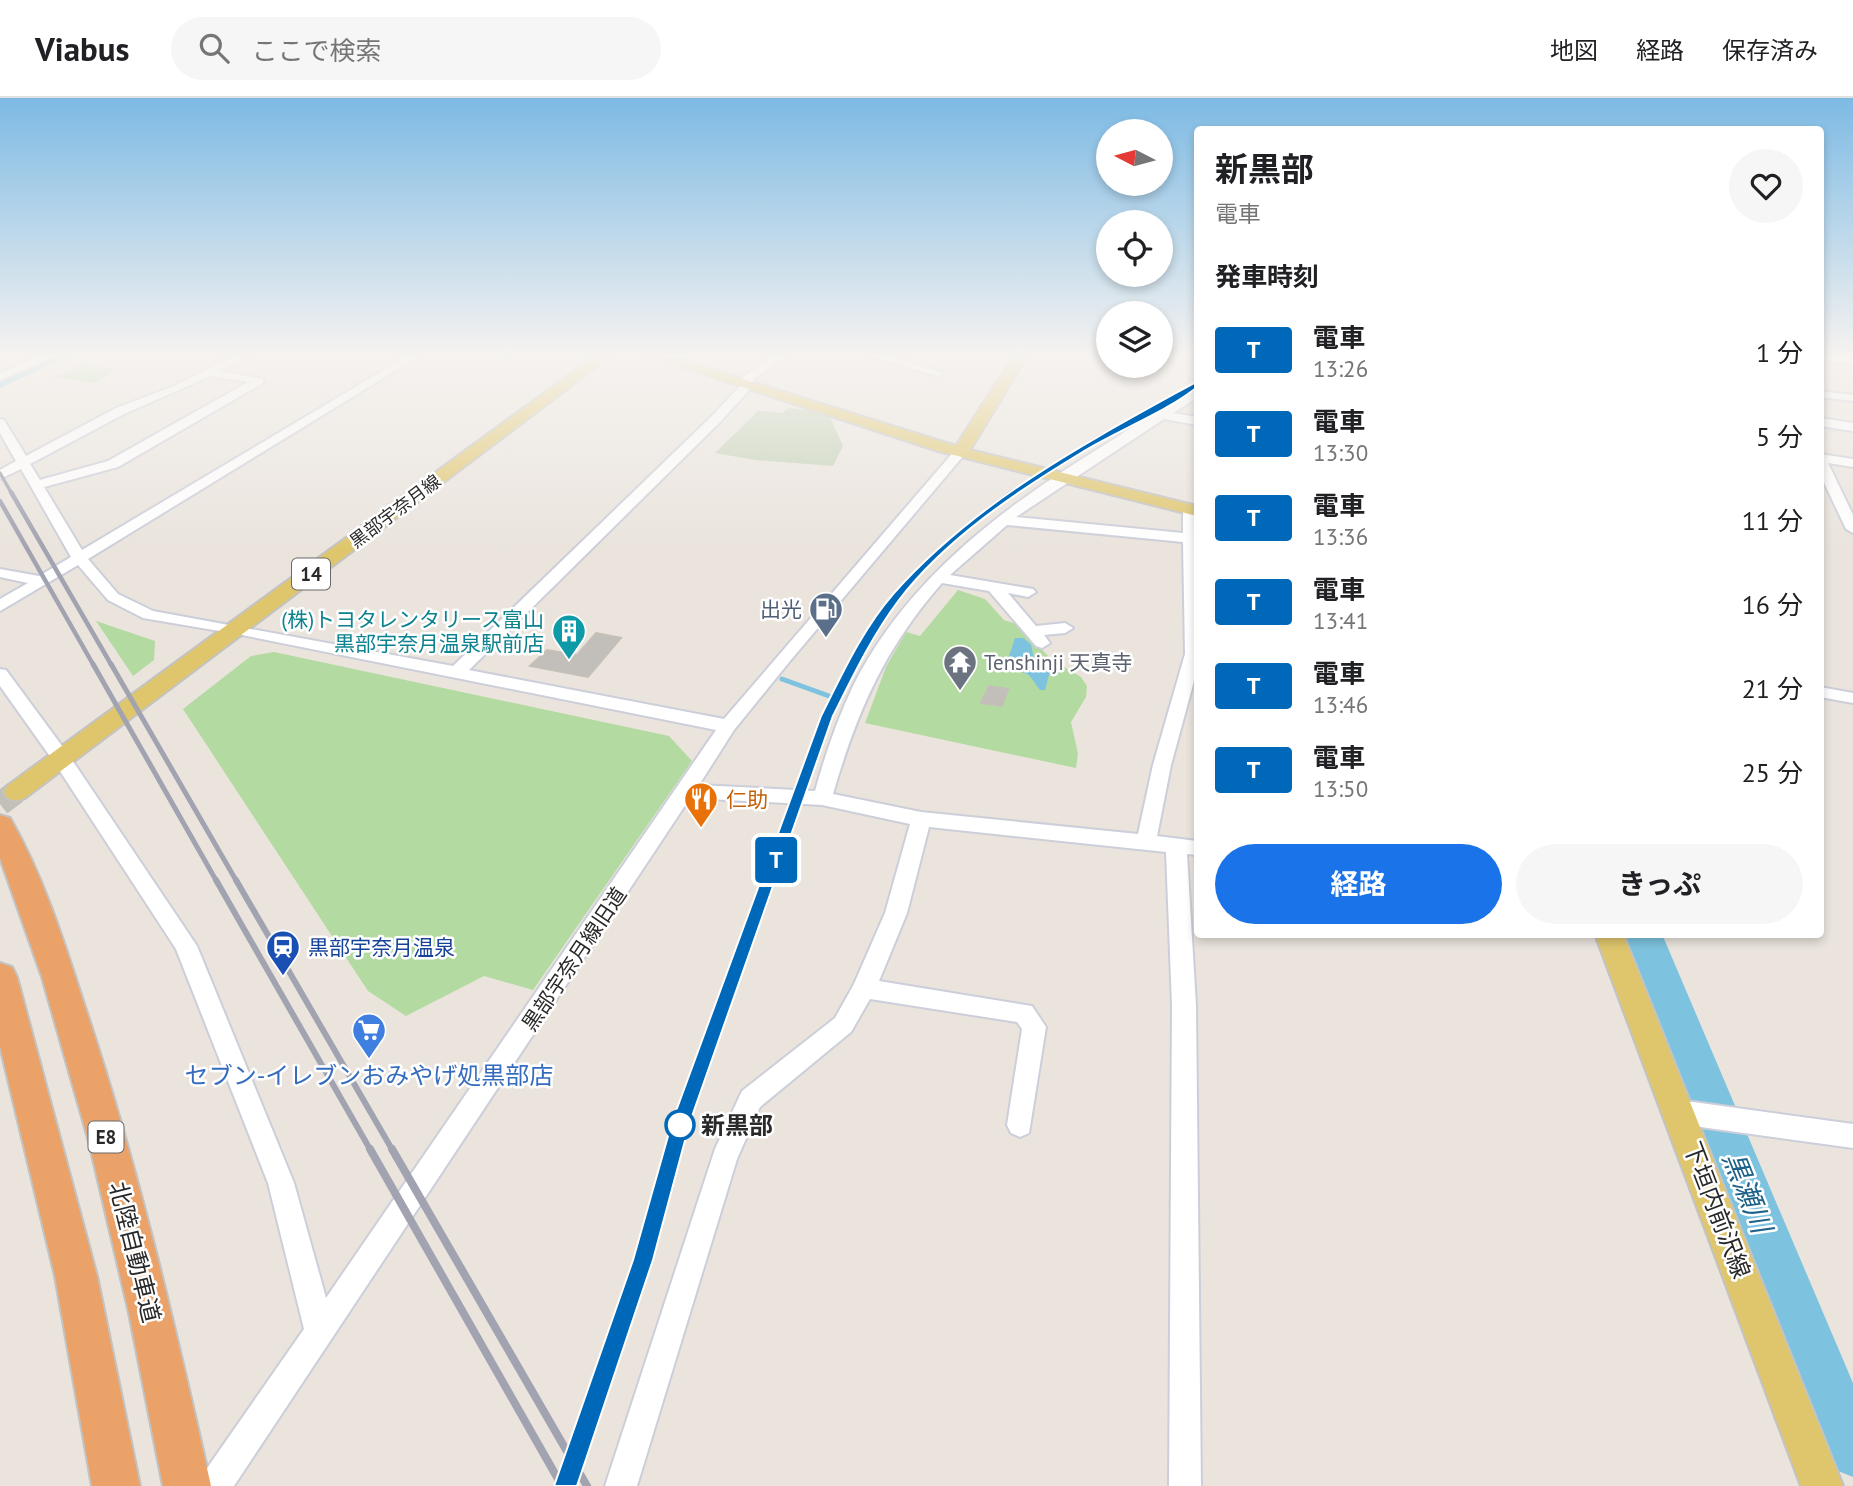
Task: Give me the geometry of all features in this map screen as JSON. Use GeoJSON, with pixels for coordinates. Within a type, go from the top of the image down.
{"type":"FeatureCollection","features":[{"type":"Feature","properties":{"kind":"highway","name":"北陸自動車道"},"geometry":{"type":"LineString","coordinates":[[0,825],[46,937],[87,1067],[135,1240],[194,1476]]}},
{"type":"Feature","properties":{"kind":"highway"},"geometry":{"type":"LineString","coordinates":[[0,977],[76,1276],[116,1486]]}},
{"type":"Feature","properties":{"kind":"main road","name":"黒部宇奈月線"},"geometry":{"type":"LineString","coordinates":[[16,792],[518,420]]}},
{"type":"Feature","properties":{"kind":"main road"},"geometry":{"type":"LineString","coordinates":[[858,420],[960,452],[1194,511]]}},
{"type":"Feature","properties":{"kind":"main road"},"geometry":{"type":"LineString","coordinates":[[960,452],[980,420]]}},
{"type":"Feature","properties":{"kind":"main road","name":"下垣内前沢線"},"geometry":{"type":"LineString","coordinates":[[1611,938],[1688,1113],[1822,1486]]}},
{"type":"Feature","properties":{"kind":"street"},"geometry":{"type":"LineString","coordinates":[[0,475],[104,420]]}},
{"type":"Feature","properties":{"kind":"street"},"geometry":{"type":"LineString","coordinates":[[37,485],[113,464],[191,420]]}},
{"type":"Feature","properties":{"kind":"street"},"geometry":{"type":"LineString","coordinates":[[0,606],[308,420]]}},
{"type":"Feature","properties":{"kind":"street"},"geometry":{"type":"LineString","coordinates":[[457,672],[713,420]]}},
{"type":"Feature","properties":{"kind":"street"},"geometry":{"type":"LineString","coordinates":[[822,798],[841,733],[870,670],[901,621],[952,561],[1001,520],[1154,420]]}},
{"type":"Feature","properties":{"kind":"street"},"geometry":{"type":"LineString","coordinates":[[0,423],[79,558],[113,597],[149,615],[236,629],[729,726]]}},
{"type":"Feature","properties":{"kind":"street"},"geometry":{"type":"LineString","coordinates":[[1824,423],[1853,427]]}},
{"type":"Feature","properties":{"kind":"street","name":"黒部宇奈月線旧道"},"geometry":{"type":"LineString","coordinates":[[194,1476],[320,1332],[729,726],[784,657],[960,452]]}},
{"type":"Feature","properties":{"kind":"street"},"geometry":{"type":"LineString","coordinates":[[1824,459],[1853,463]]}},
{"type":"Feature","properties":{"kind":"street"},"geometry":{"type":"LineString","coordinates":[[1824,465],[1846,500],[1853,529]]}},
{"type":"Feature","properties":{"kind":"street"},"geometry":{"type":"LineString","coordinates":[[1824,497],[1846,500]]}},
{"type":"Feature","properties":{"kind":"street"},"geometry":{"type":"LineString","coordinates":[[1146,842],[1161,765],[1193,654],[1189,538],[1194,511]]}},
{"type":"Feature","properties":{"kind":"street"},"geometry":{"type":"LineString","coordinates":[[1001,520],[1189,538]]}},
{"type":"Feature","properties":{"kind":"street"},"geometry":{"type":"LineString","coordinates":[[0,573],[41,581]]}},
{"type":"Feature","properties":{"kind":"street"},"geometry":{"type":"LineString","coordinates":[[938,578],[1028,592]]}},
{"type":"Feature","properties":{"kind":"street"},"geometry":{"type":"LineString","coordinates":[[995,588],[1037,637],[1065,628]]}},
{"type":"Feature","properties":{"kind":"street"},"geometry":{"type":"LineString","coordinates":[[0,674],[61,758],[186,946],[281,1183],[320,1332]]}},
{"type":"Feature","properties":{"kind":"street"},"geometry":{"type":"LineString","coordinates":[[1824,693],[1853,698]]}},
{"type":"Feature","properties":{"kind":"street"},"geometry":{"type":"LineString","coordinates":[[685,791],[822,798],[921,819],[1186,846],[1185,1486]]}},
{"type":"Feature","properties":{"kind":"street"},"geometry":{"type":"LineString","coordinates":[[621,1486],[724,1158],[751,1100],[843,1025],[864,988],[896,913],[921,819]]}},
{"type":"Feature","properties":{"kind":"street"},"geometry":{"type":"LineString","coordinates":[[864,988],[1024,1013],[1034,1027],[1020,1125]]}},
{"type":"Feature","properties":{"kind":"street"},"geometry":{"type":"LineString","coordinates":[[1688,1113],[1853,1136]]}},
{"type":"Feature","properties":{"kind":"green space"},"geometry":{"type":"Polygon","coordinates":[[[749,420],[831,420],[843,446],[833,466],[755,460],[715,453],[749,420]]]}},
{"type":"Feature","properties":{"kind":"green space"},"geometry":{"type":"Polygon","coordinates":[[[958,590],[985,599],[1004,620],[1017,624],[1051,659],[1081,677],[1087,686],[1086,697],[1071,722],[1078,754],[1076,768],[865,723],[886,667],[906,632],[920,636],[958,590]]]}},
{"type":"Feature","properties":{"kind":"green space"},"geometry":{"type":"Polygon","coordinates":[[[96,621],[155,641],[154,660],[133,676],[96,621]]]}},
{"type":"Feature","properties":{"kind":"green space"},"geometry":{"type":"Polygon","coordinates":[[[274,652],[669,736],[692,761],[533,990],[484,976],[406,1016],[368,991],[183,709],[251,656],[274,652]]]}},
{"type":"Feature","properties":{"kind":"water"},"geometry":{"type":"Polygon","coordinates":[[[1015,638],[1023,638],[1031,644],[1033,655],[1050,671],[1045,690],[1040,690],[1029,675],[1006,665],[1015,638]]]}},
{"type":"Feature","properties":{"kind":"building","name":"(株)トヨタレンタリース富山 黒部宇奈月温泉駅前店"},"geometry":{"type":"Polygon","coordinates":[[[596,633],[621,638],[588,677],[530,666],[547,650],[577,655],[596,633]]]}},
{"type":"Feature","properties":{"kind":"building"},"geometry":{"type":"Polygon","coordinates":[[[989,686],[1008,689],[1002,706],[981,703],[989,686]]]}},
{"type":"Feature","properties":{"kind":"waterway"},"geometry":{"type":"LineString","coordinates":[[782,679],[829,696]]}},
{"type":"Feature","properties":{"kind":"waterway","name":"黒瀬川"},"geometry":{"type":"LineString","coordinates":[[1645,938],[1853,1449]]}},
{"type":"Feature","properties":{"kind":"tunnel"},"geometry":{"type":"LineString","coordinates":[[0,804],[16,792]]}},
{"type":"Feature","properties":{"kind":"railway"},"geometry":{"type":"LineString","coordinates":[[1011,493],[1100,436],[1131,420]]}},
{"type":"Feature","properties":{"kind":"railway"},"geometry":{"type":"LineString","coordinates":[[0,473],[12,494]]}},
{"type":"Feature","properties":{"kind":"railway"},"geometry":{"type":"LineString","coordinates":[[11,492],[112,666]]}},
{"type":"Feature","properties":{"kind":"railway"},"geometry":{"type":"LineString","coordinates":[[852,666],[884,615],[922,570],[965,529],[1011,493]]}},
{"type":"Feature","properties":{"kind":"railway"},"geometry":{"type":"LineString","coordinates":[[0,501],[94,666]]}},
{"type":"Feature","properties":{"kind":"railway"},"geometry":{"type":"LineString","coordinates":[[93,664],[217,882]]}},
{"type":"Feature","properties":{"kind":"railway"},"geometry":{"type":"LineString","coordinates":[[111,664],[237,882]]}},
{"type":"Feature","properties":{"kind":"railway"},"geometry":{"type":"LineString","coordinates":[[767,882],[827,716],[852,666]]}},
{"type":"Feature","properties":{"kind":"railway"},"geometry":{"type":"LineString","coordinates":[[216,880],[371,1151]]}},
{"type":"Feature","properties":{"kind":"railway"},"geometry":{"type":"LineString","coordinates":[[236,880],[393,1151]]}},
{"type":"Feature","properties":{"kind":"railway"},"geometry":{"type":"LineString","coordinates":[[673,1151],[768,880]]}},
{"type":"Feature","properties":{"kind":"railway"},"geometry":{"type":"LineString","coordinates":[[370,1149],[562,1486]]}},
{"type":"Feature","properties":{"kind":"railway"},"geometry":{"type":"LineString","coordinates":[[392,1149],[573,1462]]}},
{"type":"Feature","properties":{"kind":"railway"},"geometry":{"type":"LineString","coordinates":[[573,1462],[643,1260],[674,1149]]}},
{"type":"Feature","properties":{"kind":"railway"},"geometry":{"type":"LineString","coordinates":[[565,1486],[573,1462]]}},
{"type":"Feature","properties":{"kind":"railway"},"geometry":{"type":"LineString","coordinates":[[573,1462],[587,1486]]}},
{"type":"Feature","properties":{"kind":"train","name":"T"},"geometry":{"type":"LineString","coordinates":[[565,1486],[643,1260],[681,1122],[827,716],[859,652],[897,596],[948,544],[1043,472],[1131,420]]}},
{"type":"Feature","properties":{"kind":"place","name":"出光"},"geometry":{"type":"Point","coordinates":[826,639]}},
{"type":"Feature","properties":{"kind":"place","name":"(株)トヨタレンタリース富山 黒部宇奈月温泉駅前店"},"geometry":{"type":"Point","coordinates":[569,661]}},
{"type":"Feature","properties":{"kind":"place","name":"Tenshinji 天真寺"},"geometry":{"type":"Point","coordinates":[960,692]}},
{"type":"Feature","properties":{"kind":"place","name":"仁助"},"geometry":{"type":"Point","coordinates":[701,829]}},
{"type":"Feature","properties":{"kind":"place","name":"黒部宇奈月温泉"},"geometry":{"type":"Point","coordinates":[283,977]}},
{"type":"Feature","properties":{"kind":"place","name":"セブン-イレブンおみやげ処黒部店"},"geometry":{"type":"Point","coordinates":[369,1060]}},
{"type":"Feature","properties":{"kind":"place","name":"新黒部"},"geometry":{"type":"Point","coordinates":[680,1125]}}]}
